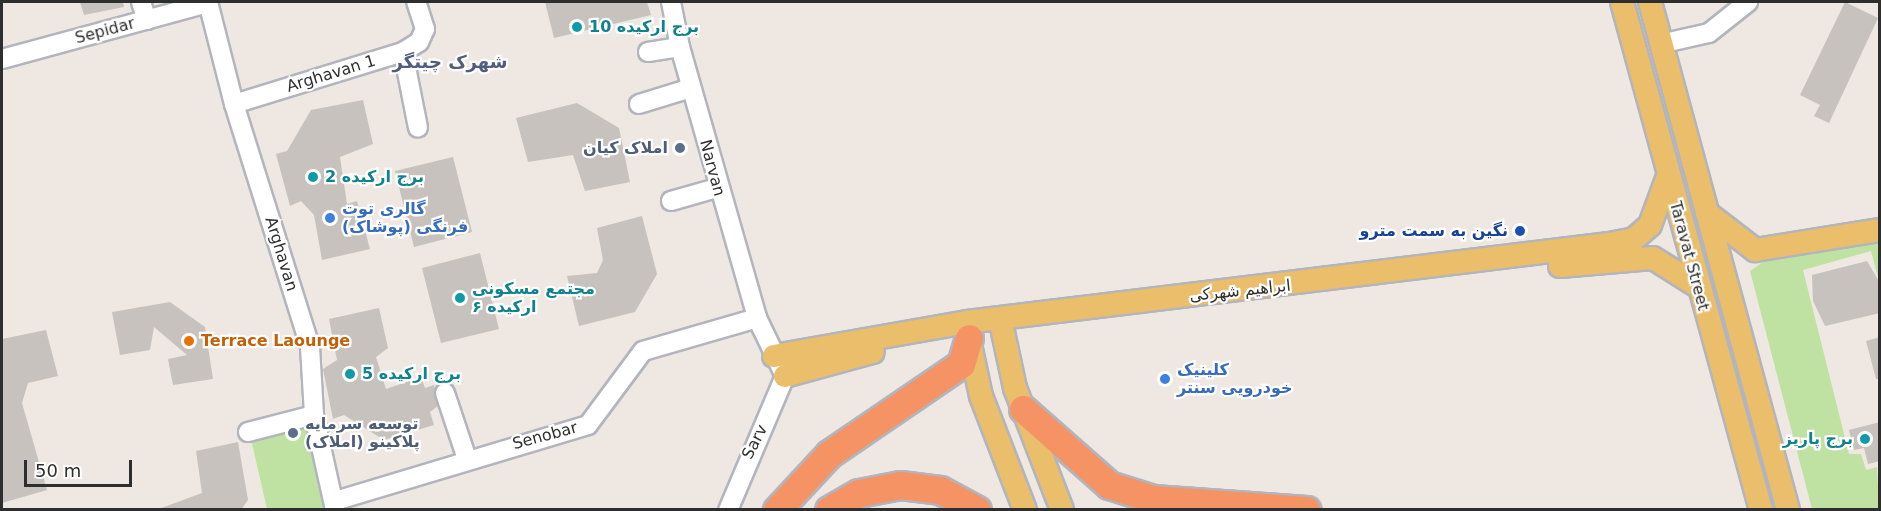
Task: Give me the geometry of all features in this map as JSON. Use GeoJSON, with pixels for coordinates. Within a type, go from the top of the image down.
{"type":"FeatureCollection","features":[{"type":"Feature","properties":{"kind":"highway"},"geometry":{"type":"LineString","coordinates":[[777,510],[836,448],[961,364],[968,330]]}},
{"type":"Feature","properties":{"kind":"highway"},"geometry":{"type":"LineString","coordinates":[[1023,409],[1109,484],[1153,499],[1307,510]]}},
{"type":"Feature","properties":{"kind":"highway"},"geometry":{"type":"LineString","coordinates":[[829,510],[858,493],[900,485],[940,490],[977,510]]}},
{"type":"Feature","properties":{"kind":"main road","name":"Taravat Street"},"geometry":{"type":"LineString","coordinates":[[1622,2],[1738,439],[1761,510]]}},
{"type":"Feature","properties":{"kind":"main road","name":"Taravat Street"},"geometry":{"type":"LineString","coordinates":[[1650,2],[1788,510]]}},
{"type":"Feature","properties":{"kind":"main road"},"geometry":{"type":"LineString","coordinates":[[1639,69],[1662,53]]}},
{"type":"Feature","properties":{"kind":"main road","name":"ابراهیم شهرکی"},"geometry":{"type":"LineString","coordinates":[[774,356],[1634,239],[1650,225],[1668,176]]}},
{"type":"Feature","properties":{"kind":"main road"},"geometry":{"type":"LineString","coordinates":[[1707,213],[1755,250],[1880,230]]}},
{"type":"Feature","properties":{"kind":"main road","name":"ابراهیم شهرکی"},"geometry":{"type":"LineString","coordinates":[[1001,325],[1637,258],[1674,267],[1696,285]]}},
{"type":"Feature","properties":{"kind":"main road"},"geometry":{"type":"LineString","coordinates":[[1001,325],[1009,363],[1023,409],[1062,510]]}},
{"type":"Feature","properties":{"kind":"main road"},"geometry":{"type":"LineString","coordinates":[[968,330],[975,368],[1025,510]]}},
{"type":"Feature","properties":{"kind":"main road","name":"ابراهیم شهرکی"},"geometry":{"type":"LineString","coordinates":[[785,376],[850,356],[968,330]]}},
{"type":"Feature","properties":{"kind":"main road"},"geometry":{"type":"LineString","coordinates":[[975,368],[989,358],[1009,363]]}},
{"type":"Feature","properties":{"kind":"main road"},"geometry":{"type":"LineString","coordinates":[[1738,439],[1766,431]]}},
{"type":"Feature","properties":{"kind":"street"},"geometry":{"type":"LineString","coordinates":[[141,2],[147,20]]}},
{"type":"Feature","properties":{"kind":"street","name":"Sepidar"},"geometry":{"type":"LineString","coordinates":[[2,59],[208,2]]}},
{"type":"Feature","properties":{"kind":"street","name":"Arghavan"},"geometry":{"type":"LineString","coordinates":[[208,2],[234,104],[310,347],[314,415],[335,505]]}},
{"type":"Feature","properties":{"kind":"street","name":"Arghavan 1"},"geometry":{"type":"LineString","coordinates":[[234,104],[403,52],[419,42],[425,29],[417,2]]}},
{"type":"Feature","properties":{"kind":"street","name":"Narvan"},"geometry":{"type":"LineString","coordinates":[[671,2],[680,47],[717,188],[757,318],[785,376]]}},
{"type":"Feature","properties":{"kind":"street"},"geometry":{"type":"LineString","coordinates":[[1662,53],[1708,33],[1748,2]]}},
{"type":"Feature","properties":{"kind":"street"},"geometry":{"type":"LineString","coordinates":[[648,52],[680,47]]}},
{"type":"Feature","properties":{"kind":"street"},"geometry":{"type":"LineString","coordinates":[[403,52],[418,128]]}},
{"type":"Feature","properties":{"kind":"street"},"geometry":{"type":"LineString","coordinates":[[639,104],[691,88]]}},
{"type":"Feature","properties":{"kind":"street"},"geometry":{"type":"LineString","coordinates":[[671,201],[717,188]]}},
{"type":"Feature","properties":{"kind":"street","name":"Senobar"},"geometry":{"type":"LineString","coordinates":[[335,505],[467,459],[588,425],[643,351],[757,318]]}},
{"type":"Feature","properties":{"kind":"street","name":"Sarv"},"geometry":{"type":"LineString","coordinates":[[728,510],[744,462],[785,376]]}},
{"type":"Feature","properties":{"kind":"street"},"geometry":{"type":"LineString","coordinates":[[445,393],[467,459]]}},
{"type":"Feature","properties":{"kind":"street"},"geometry":{"type":"LineString","coordinates":[[248,432],[314,415]]}},
{"type":"Feature","properties":{"kind":"green space"},"geometry":{"type":"Polygon","coordinates":[[[1868,236],[1879,236],[1879,281],[1871,251],[1803,270],[1849,454],[1861,454],[1866,470],[1877,467],[1879,509],[1812,509],[1750,271],[1766,260],[1868,236]]]}},
{"type":"Feature","properties":{"kind":"green space"},"geometry":{"type":"Polygon","coordinates":[[[311,423],[327,509],[267,509],[251,439],[311,423]]]}},
{"type":"Feature","properties":{"kind":"building"},"geometry":{"type":"Polygon","coordinates":[[[80,2],[123,2],[124,7],[84,15],[80,2]]]}},
{"type":"Feature","properties":{"kind":"building","name":"برج ارکیده 10"},"geometry":{"type":"Polygon","coordinates":[[[545,2],[647,2],[651,15],[554,38],[545,2]]]}},
{"type":"Feature","properties":{"kind":"building"},"geometry":{"type":"Polygon","coordinates":[[[1845,2],[1878,18],[1829,123],[1814,116],[1820,105],[1800,95],[1845,2]]]}},
{"type":"Feature","properties":{"kind":"building","name":"برج ارکیده 2"},"geometry":{"type":"Polygon","coordinates":[[[363,100],[373,144],[340,157],[347,204],[357,201],[370,249],[322,260],[314,215],[301,201],[290,206],[276,154],[287,151],[311,110],[363,100]]]}},
{"type":"Feature","properties":{"kind":"building"},"geometry":{"type":"Polygon","coordinates":[[[577,103],[619,128],[630,182],[585,191],[573,155],[528,162],[516,118],[577,103]]]}},
{"type":"Feature","properties":{"kind":"building"},"geometry":{"type":"Polygon","coordinates":[[[453,157],[472,232],[414,247],[395,171],[453,157]]]}},
{"type":"Feature","properties":{"kind":"building"},"geometry":{"type":"Polygon","coordinates":[[[642,216],[657,274],[635,312],[579,326],[567,276],[597,273],[603,260],[597,228],[642,216]]]}},
{"type":"Feature","properties":{"kind":"building","name":"مجتمع مسکونی ارکیده ۶"},"geometry":{"type":"Polygon","coordinates":[[[480,253],[499,329],[441,343],[422,268],[480,253]]]}},
{"type":"Feature","properties":{"kind":"building"},"geometry":{"type":"Polygon","coordinates":[[[1867,261],[1880,283],[1880,313],[1825,326],[1813,301],[1812,275],[1867,261]]]}},
{"type":"Feature","properties":{"kind":"building","name":"Terrace Laounge"},"geometry":{"type":"Polygon","coordinates":[[[170,302],[205,327],[213,379],[173,385],[168,359],[187,355],[154,327],[150,350],[120,355],[112,312],[170,302]]]}},
{"type":"Feature","properties":{"kind":"building","name":"برج ارکیده 5"},"geometry":{"type":"Polygon","coordinates":[[[379,308],[388,348],[376,357],[386,389],[421,377],[425,388],[434,385],[438,406],[430,412],[434,425],[384,440],[344,415],[333,419],[323,369],[337,360],[329,319],[379,308]]]}},
{"type":"Feature","properties":{"kind":"building"},"geometry":{"type":"Polygon","coordinates":[[[46,330],[58,376],[28,383],[22,403],[47,490],[2,503],[2,339],[46,330]]]}},
{"type":"Feature","properties":{"kind":"building"},"geometry":{"type":"Polygon","coordinates":[[[1880,337],[1880,379],[1876,379],[1866,341],[1880,337]]]}},
{"type":"Feature","properties":{"kind":"building","name":"برج پاریز"},"geometry":{"type":"Polygon","coordinates":[[[1880,422],[1880,461],[1868,464],[1864,448],[1854,450],[1849,430],[1880,422]]]}},
{"type":"Feature","properties":{"kind":"building"},"geometry":{"type":"Polygon","coordinates":[[[238,442],[248,500],[241,510],[156,510],[202,493],[196,451],[238,442]]]}},
{"type":"Feature","properties":{"kind":"place","name":"برج ارکیده 10"},"geometry":{"type":"Point","coordinates":[577,27]}},
{"type":"Feature","properties":{"kind":"place","name":"املاک کیان"},"geometry":{"type":"Point","coordinates":[680,148]}},
{"type":"Feature","properties":{"kind":"place","name":"برج ارکیده 2"},"geometry":{"type":"Point","coordinates":[313,177]}},
{"type":"Feature","properties":{"kind":"place","name":"گالری توت فرنگی (پوشاک)"},"geometry":{"type":"Point","coordinates":[330,218]}},
{"type":"Feature","properties":{"kind":"place","name":"نگین به سمت مترو"},"geometry":{"type":"Point","coordinates":[1520,231]}},
{"type":"Feature","properties":{"kind":"place","name":"مجتمع مسکونی ارکیده ۶"},"geometry":{"type":"Point","coordinates":[460,298]}},
{"type":"Feature","properties":{"kind":"place","name":"Terrace Laounge"},"geometry":{"type":"Point","coordinates":[189,341]}},
{"type":"Feature","properties":{"kind":"place","name":"برج ارکیده 5"},"geometry":{"type":"Point","coordinates":[350,374]}},
{"type":"Feature","properties":{"kind":"place","name":"کلینیک خودرویی سنتر"},"geometry":{"type":"Point","coordinates":[1165,379]}},
{"type":"Feature","properties":{"kind":"place","name":"توسعه سرمایه پلاکینو (املاک)"},"geometry":{"type":"Point","coordinates":[293,433]}},
{"type":"Feature","properties":{"kind":"place","name":"برج پاریز"},"geometry":{"type":"Point","coordinates":[1865,439]}},
{"type":"Feature","properties":{"kind":"district","name":"شهرک چیتگر"},"geometry":{"type":"Point","coordinates":[450,62]}}]}
